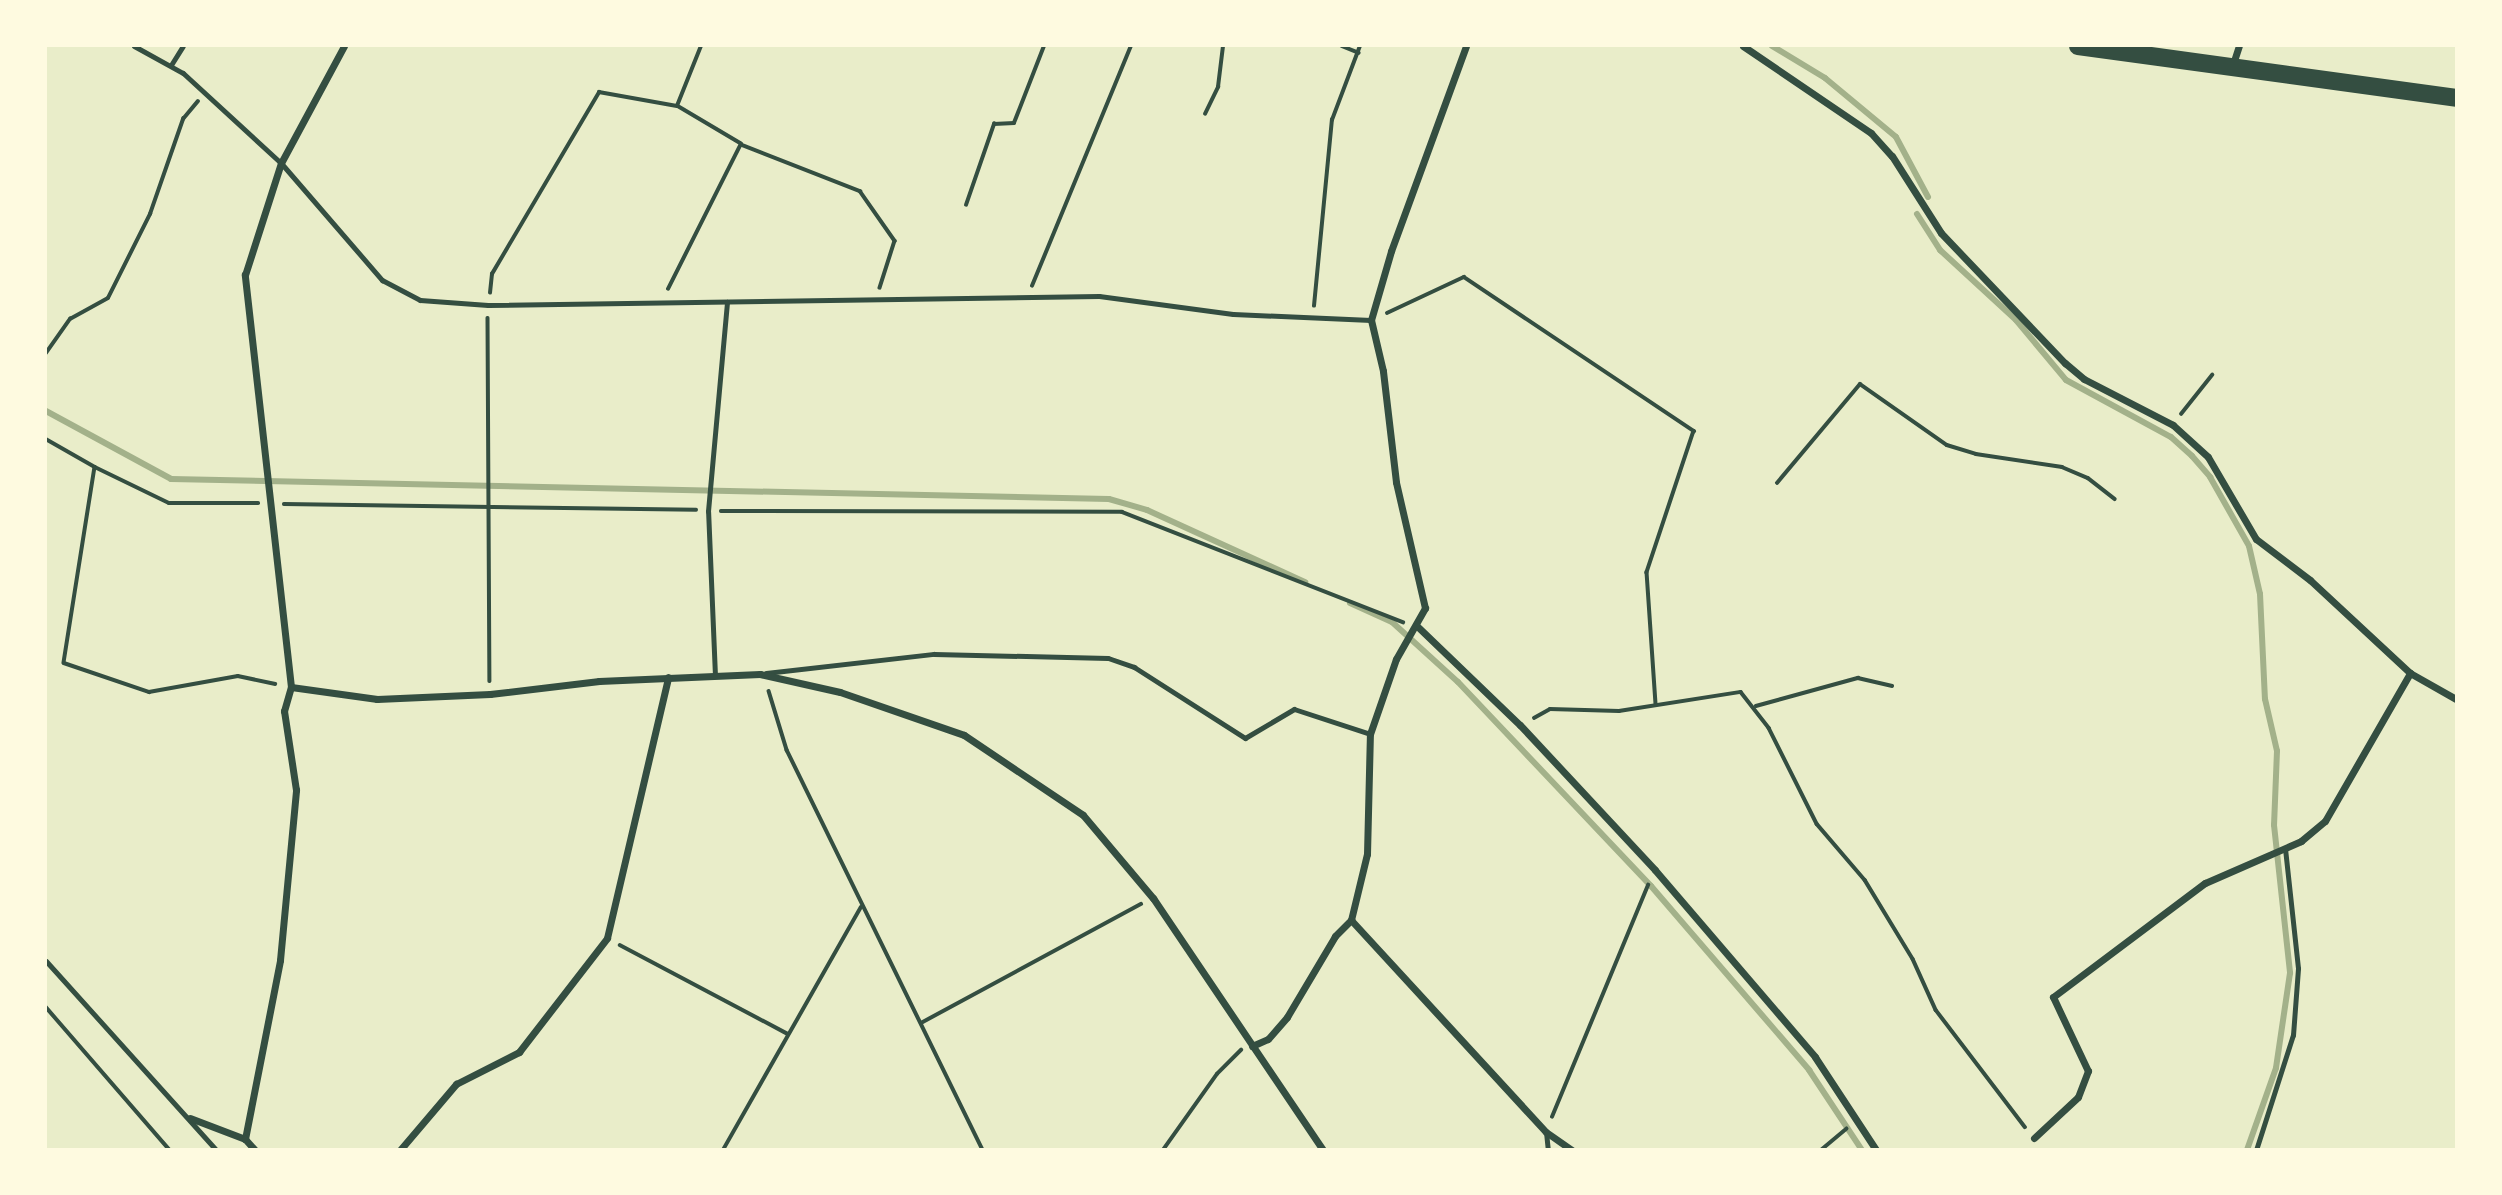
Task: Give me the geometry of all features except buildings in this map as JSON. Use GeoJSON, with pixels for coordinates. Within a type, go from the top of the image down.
{"type":"FeatureCollection","features":[{"type":"Feature","properties":{"kind":"main road"},"geometry":{"type":"LineString","coordinates":[[2078,46],[2456,98]]}},
{"type":"Feature","properties":{"kind":"street"},"geometry":{"type":"LineString","coordinates":[[245,1139],[280,960],[296,790],[284,711],[291,687],[273,504],[244,275],[281,163],[344,46]]}},
{"type":"Feature","properties":{"kind":"street"},"geometry":{"type":"LineString","coordinates":[[1252,1046],[1268,1039],[1287,1017],[1335,936],[1351,920],[1367,854],[1370,734],[1396,659],[1418,627],[1425,608],[1395,482],[1383,372],[1371,320],[1391,251],[1466,46]]}},
{"type":"Feature","properties":{"kind":"street"},"geometry":{"type":"LineString","coordinates":[[1743,46],[1871,133],[1892,156],[1941,233],[2065,363],[2084,379],[2173,425],[2208,457],[2256,539],[2311,580],[2410,673],[2456,699]]}},
{"type":"Feature","properties":{"kind":"street"},"geometry":{"type":"LineString","coordinates":[[2232,67],[2239,46]]}},
{"type":"Feature","properties":{"kind":"street"},"geometry":{"type":"LineString","coordinates":[[1418,627],[1520,725],[1655,870],[1815,1057],[1859,1118],[1876,1150]]}},
{"type":"Feature","properties":{"kind":"street"},"geometry":{"type":"LineString","coordinates":[[2034,1138],[2078,1097],[2088,1071],[2053,997],[2205,883],[2285,848],[2325,821],[2410,673]]}},
{"type":"Feature","properties":{"kind":"street"},"geometry":{"type":"LineString","coordinates":[[291,687],[377,699],[490,694],[556,684],[760,674],[853,695],[964,734],[1083,815],[1153,898],[1323,1150]]}},
{"type":"Feature","properties":{"kind":"street"},"geometry":{"type":"LineString","coordinates":[[400,1150],[456,1084],[519,1052],[607,938],[668,677]]}},
{"type":"Feature","properties":{"kind":"street"},"geometry":{"type":"LineString","coordinates":[[1351,920],[1546,1132],[1572,1150]]}},
{"type":"Feature","properties":{"kind":"street"},"geometry":{"type":"LineString","coordinates":[[190,1118],[245,1139],[255,1150]]}},
{"type":"Feature","properties":{"kind":"lane"},"geometry":{"type":"LineString","coordinates":[[134,46],[171,65],[281,163],[331,225],[382,280],[404,295],[442,303],[488,305],[1099,296],[1233,314],[1371,320]]}},
{"type":"Feature","properties":{"kind":"lane"},"geometry":{"type":"LineString","coordinates":[[171,65],[183,46]]}},
{"type":"Feature","properties":{"kind":"lane"},"geometry":{"type":"LineString","coordinates":[[715,676],[708,511],[727,302]]}},
{"type":"Feature","properties":{"kind":"lane"},"geometry":{"type":"LineString","coordinates":[[760,674],[934,654],[1108,658],[1133,667],[1245,738],[1294,709],[1370,734]]}},
{"type":"Feature","properties":{"kind":"lane"},"geometry":{"type":"LineString","coordinates":[[2256,1150],[2293,1035],[2298,968],[2285,848]]}},
{"type":"Feature","properties":{"kind":"lane"},"geometry":{"type":"LineString","coordinates":[[46,961],[216,1150]]}},
{"type":"Feature","properties":{"kind":"lane"},"geometry":{"type":"LineString","coordinates":[[1546,1132],[1548,1150]]}},
{"type":"Feature","properties":{"kind":"path"},"geometry":{"type":"LineString","coordinates":[[677,106],[701,46]]}},
{"type":"Feature","properties":{"kind":"path"},"geometry":{"type":"LineString","coordinates":[[966,205],[994,124],[1014,123],[1044,46]]}},
{"type":"Feature","properties":{"kind":"path"},"geometry":{"type":"LineString","coordinates":[[1028,297],[1131,46]]}},
{"type":"Feature","properties":{"kind":"path"},"geometry":{"type":"LineString","coordinates":[[1205,114],[1218,87],[1223,46]]}},
{"type":"Feature","properties":{"kind":"path"},"geometry":{"type":"LineString","coordinates":[[1342,46],[1359,53]]}},
{"type":"Feature","properties":{"kind":"path"},"geometry":{"type":"LineString","coordinates":[[1313,319],[1332,120],[1360,46]]}},
{"type":"Feature","properties":{"kind":"path"},"geometry":{"type":"LineString","coordinates":[[490,694],[488,305],[492,274],[599,92],[677,106],[741,145],[860,191],[895,241],[877,300]]}},
{"type":"Feature","properties":{"kind":"path"},"geometry":{"type":"LineString","coordinates":[[46,352],[70,319],[108,298],[150,214],[183,118],[205,94]]}},
{"type":"Feature","properties":{"kind":"path"},"geometry":{"type":"LineString","coordinates":[[661,303],[741,145]]}},
{"type":"Feature","properties":{"kind":"path"},"geometry":{"type":"LineString","coordinates":[[1371,320],[1464,277],[1694,431],[1647,572],[1656,704]]}},
{"type":"Feature","properties":{"kind":"path"},"geometry":{"type":"LineString","coordinates":[[2173,425],[2211,374]]}},
{"type":"Feature","properties":{"kind":"path"},"geometry":{"type":"LineString","coordinates":[[1777,483],[1860,384],[1947,445],[1976,454],[2062,467],[2115,499]]}},
{"type":"Feature","properties":{"kind":"path"},"geometry":{"type":"LineString","coordinates":[[46,439],[95,467],[169,503],[488,505],[708,511],[1122,512],[1418,627]]}},
{"type":"Feature","properties":{"kind":"path"},"geometry":{"type":"LineString","coordinates":[[95,467],[64,663],[149,692],[238,676],[291,687]]}},
{"type":"Feature","properties":{"kind":"path"},"geometry":{"type":"LineString","coordinates":[[760,674],[774,702],[787,750],[861,907],[984,1150]]}},
{"type":"Feature","properties":{"kind":"path"},"geometry":{"type":"LineString","coordinates":[[1756,706],[1857,678],[1892,686]]}},
{"type":"Feature","properties":{"kind":"path"},"geometry":{"type":"LineString","coordinates":[[1520,725],[1550,709],[1619,711],[1741,692],[1756,706],[1817,824],[1865,880],[1913,959],[1936,1010],[2034,1138]]}},
{"type":"Feature","properties":{"kind":"path"},"geometry":{"type":"LineString","coordinates":[[1546,1132],[1655,870]]}},
{"type":"Feature","properties":{"kind":"path"},"geometry":{"type":"LineString","coordinates":[[921,1023],[1153,898]]}},
{"type":"Feature","properties":{"kind":"path"},"geometry":{"type":"LineString","coordinates":[[723,1150],[861,907]]}},
{"type":"Feature","properties":{"kind":"path"},"geometry":{"type":"LineString","coordinates":[[607,938],[788,1034]]}},
{"type":"Feature","properties":{"kind":"path"},"geometry":{"type":"LineString","coordinates":[[46,1007],[170,1150]]}},
{"type":"Feature","properties":{"kind":"path"},"geometry":{"type":"LineString","coordinates":[[1163,1150],[1217,1074],[1237,1052],[1252,1046]]}},
{"type":"Feature","properties":{"kind":"path"},"geometry":{"type":"LineString","coordinates":[[1821,1150],[1859,1118]]}},
{"type":"Feature","properties":{"kind":"waterway"},"geometry":{"type":"LineString","coordinates":[[1772,46],[1825,78],[1896,137],[1928,197]]}},
{"type":"Feature","properties":{"kind":"waterway"},"geometry":{"type":"LineString","coordinates":[[1917,214],[1940,250],[2016,320],[2066,380],[2171,437],[2192,456],[2210,477],[2249,546],[2260,594],[2265,699],[2277,751],[2274,825],[2290,973],[2276,1068],[2247,1150]]}},
{"type":"Feature","properties":{"kind":"waterway"},"geometry":{"type":"LineString","coordinates":[[46,411],[171,479],[1109,499],[1147,510],[1305,582]]}},
{"type":"Feature","properties":{"kind":"waterway"},"geometry":{"type":"LineString","coordinates":[[1350,603],[1392,622],[1458,682],[1651,886],[1809,1070],[1862,1150]]}}]}
